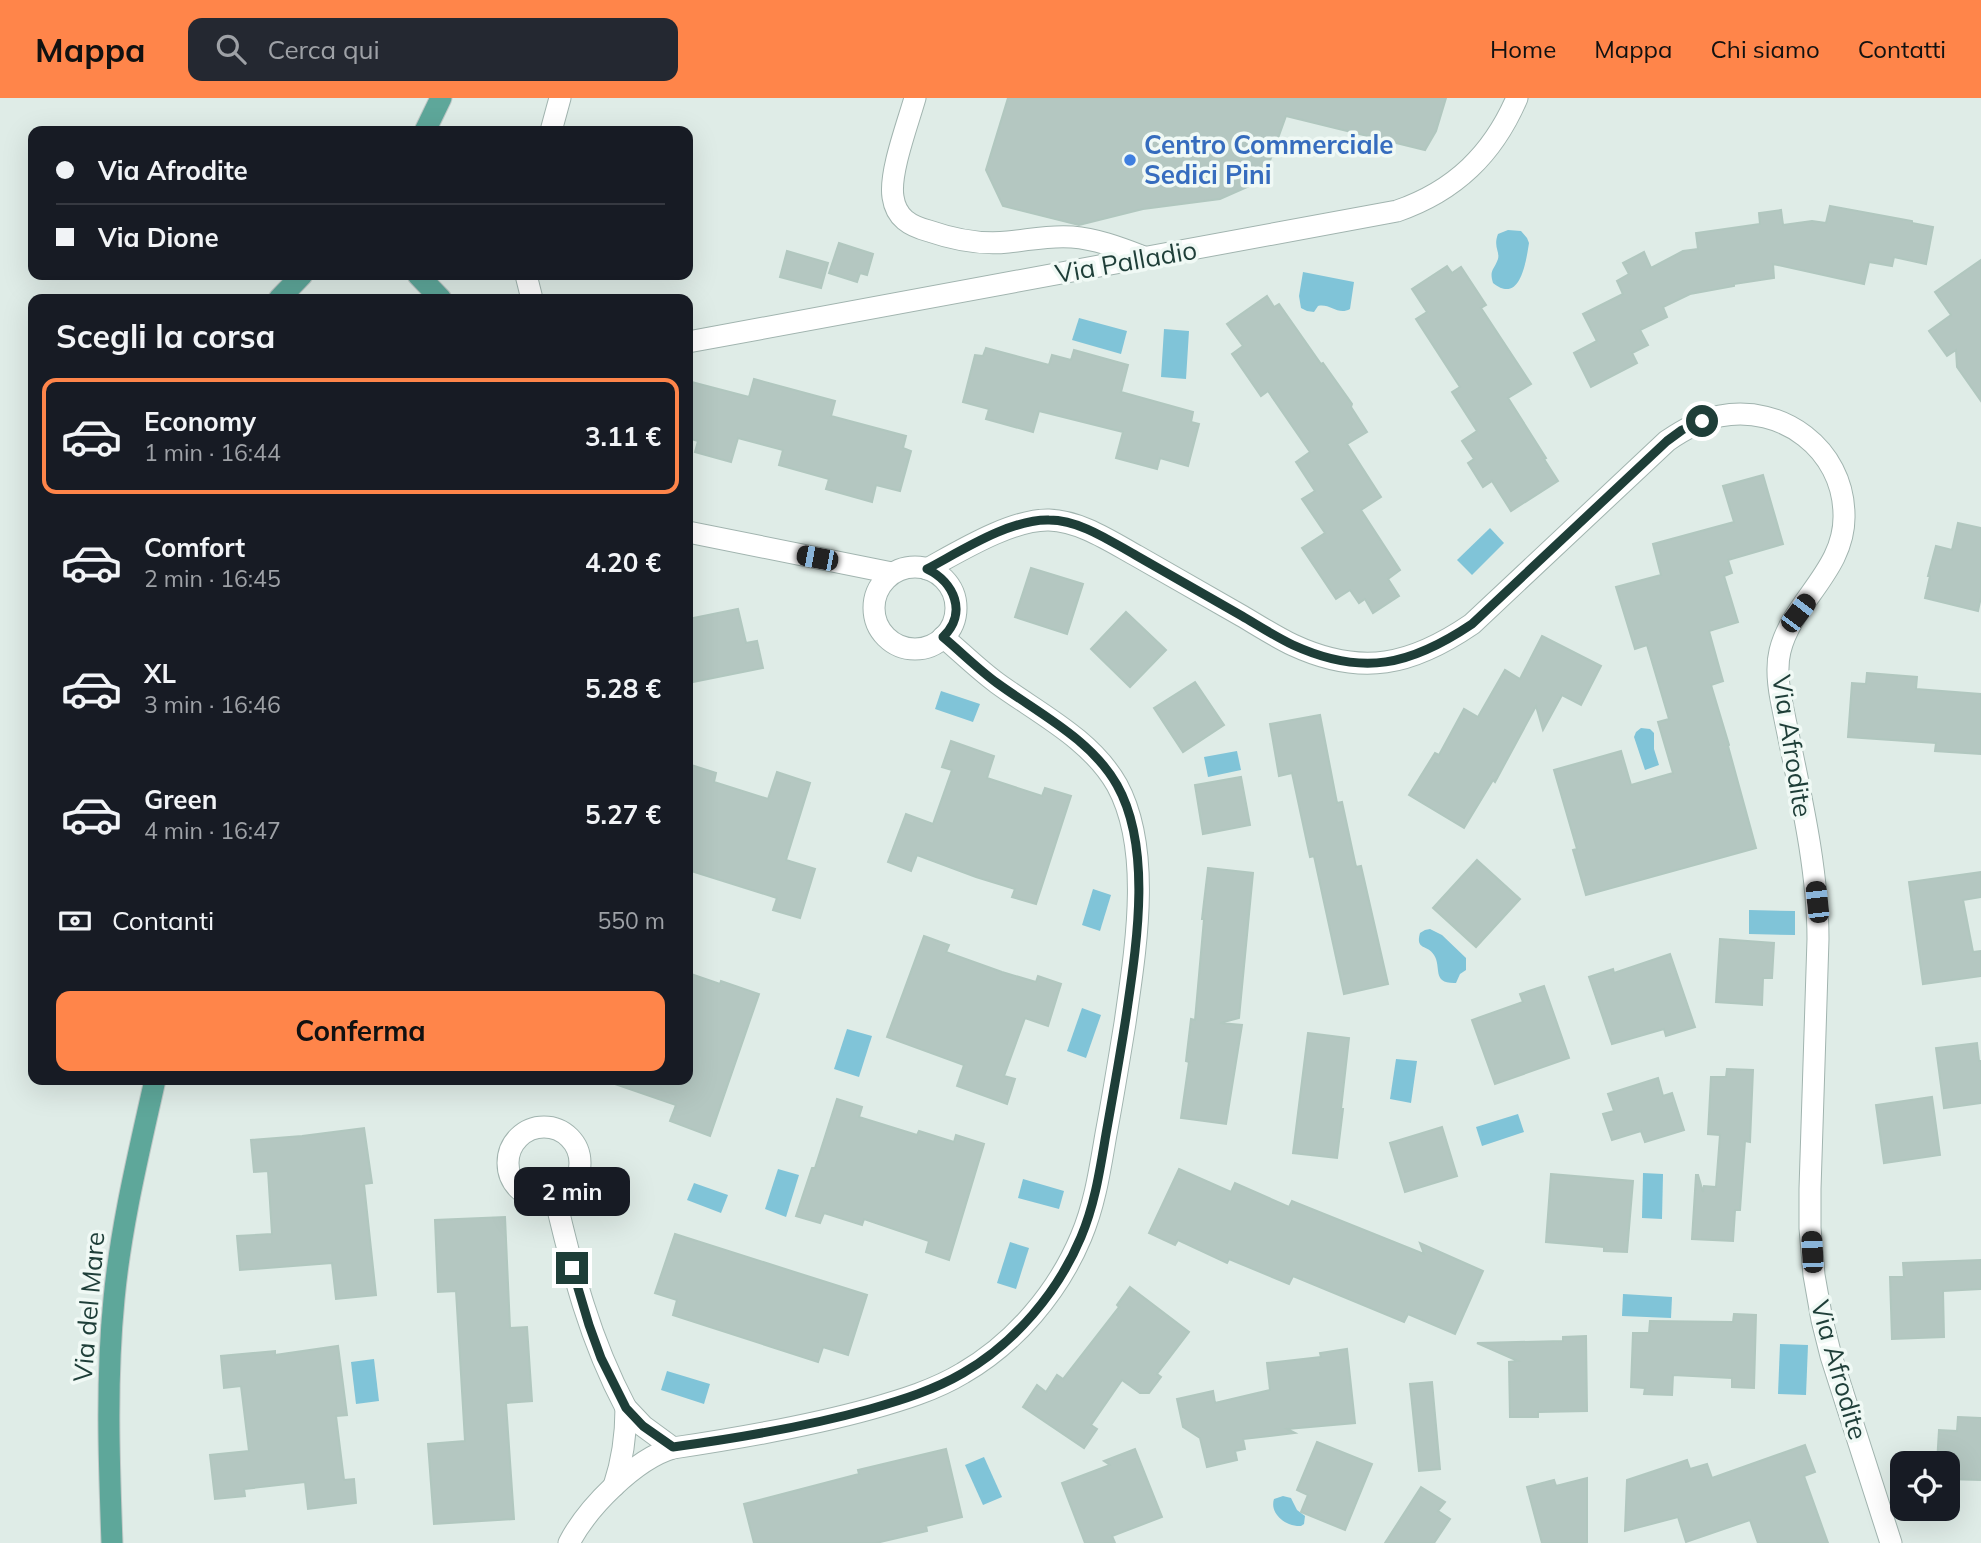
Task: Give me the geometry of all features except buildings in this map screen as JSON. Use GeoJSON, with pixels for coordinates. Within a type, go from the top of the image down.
{"type":"FeatureCollection","features":[{"type":"Feature","properties":{"kind":"main road"},"geometry":{"type":"LineString","coordinates":[[428,126],[443,98]]}},
{"type":"Feature","properties":{"kind":"main road"},"geometry":{"type":"LineString","coordinates":[[440,126],[443,98]]}},
{"type":"Feature","properties":{"kind":"main road"},"geometry":{"type":"LineString","coordinates":[[284,294],[297,280]]}},
{"type":"Feature","properties":{"kind":"main road"},"geometry":{"type":"LineString","coordinates":[[423,280],[437,294]]}},
{"type":"Feature","properties":{"kind":"main road","name":"Via del Mare"},"geometry":{"type":"LineString","coordinates":[[112,1543],[109,1399],[114,1299],[122,1238],[154,1085]]}},
{"type":"Feature","properties":{"kind":"street"},"geometry":{"type":"LineString","coordinates":[[552,126],[560,98]]}},
{"type":"Feature","properties":{"kind":"street"},"geometry":{"type":"LineString","coordinates":[[915,98],[892,185],[897,211],[906,222],[923,230],[964,241],[993,243],[1072,237],[1107,243],[1146,258]]}},
{"type":"Feature","properties":{"kind":"street","name":"Via Palladio"},"geometry":{"type":"LineString","coordinates":[[693,341],[1378,215],[1415,205],[1444,189],[1472,167],[1505,123],[1517,98]]}},
{"type":"Feature","properties":{"kind":"street","name":"Via Afrodite"},"geometry":{"type":"LineString","coordinates":[[927,569],[1011,528],[1042,520],[1071,523],[1115,543],[1295,646],[1353,663],[1396,661],[1416,656],[1439,645],[1472,624],[1682,430],[1720,416],[1752,415],[1779,421],[1812,441],[1829,462],[1839,486],[1844,516],[1843,535],[1832,563],[1791,624],[1781,649],[1778,672],[1812,858],[1817,902],[1810,1189],[1812,1252],[1817,1298],[1831,1356],[1891,1543]]}},
{"type":"Feature","properties":{"kind":"street"},"geometry":{"type":"LineString","coordinates":[[693,533],[843,563],[886,579]]}},
{"type":"Feature","properties":{"kind":"street"},"geometry":{"type":"LineString","coordinates":[[903,568],[927,569],[939,574],[948,583],[954,596],[953,624],[943,637],[928,646],[904,647],[883,634],[876,622],[875,596],[886,579],[903,568]]}},
{"type":"Feature","properties":{"kind":"street"},"geometry":{"type":"LineString","coordinates":[[569,1543],[585,1517],[614,1488],[645,1460],[673,1447],[827,1420],[898,1401],[956,1377],[981,1362],[1002,1345],[1041,1304],[1065,1272],[1085,1226],[1098,1180],[1130,990],[1139,884],[1134,831],[1116,783],[1095,757],[1035,708],[993,680],[943,637]]}},
{"type":"Feature","properties":{"kind":"street"},"geometry":{"type":"LineString","coordinates":[[555,1198],[577,1286],[604,1364],[626,1408],[643,1426],[673,1447]]}},
{"type":"Feature","properties":{"kind":"street"},"geometry":{"type":"LineString","coordinates":[[614,1488],[623,1460],[626,1408]]}},
{"type":"Feature","properties":{"kind":"water"},"geometry":{"type":"Polygon","coordinates":[[[1508,230],[1521,231],[1529,243],[1520,278],[1510,289],[1493,283],[1492,275],[1498,259],[1498,234],[1508,230]]]}},
{"type":"Feature","properties":{"kind":"water"},"geometry":{"type":"Polygon","coordinates":[[[1303,272],[1354,282],[1350,309],[1342,311],[1318,306],[1314,312],[1301,308],[1299,296],[1303,272]]]}},
{"type":"Feature","properties":{"kind":"water"},"geometry":{"type":"Polygon","coordinates":[[[1079,318],[1127,331],[1121,354],[1072,340],[1079,318]]]}},
{"type":"Feature","properties":{"kind":"water"},"geometry":{"type":"Polygon","coordinates":[[[1164,329],[1189,331],[1186,379],[1161,377],[1164,329]]]}},
{"type":"Feature","properties":{"kind":"water"},"geometry":{"type":"Polygon","coordinates":[[[1490,528],[1504,543],[1472,575],[1457,560],[1490,528]]]}},
{"type":"Feature","properties":{"kind":"water"},"geometry":{"type":"Polygon","coordinates":[[[941,691],[980,704],[973,722],[935,709],[941,691]]]}},
{"type":"Feature","properties":{"kind":"water"},"geometry":{"type":"Polygon","coordinates":[[[1641,728],[1650,729],[1654,733],[1654,749],[1659,765],[1645,770],[1634,737],[1641,728]]]}},
{"type":"Feature","properties":{"kind":"water"},"geometry":{"type":"Polygon","coordinates":[[[1237,751],[1241,770],[1208,777],[1204,757],[1237,751]]]}},
{"type":"Feature","properties":{"kind":"water"},"geometry":{"type":"Polygon","coordinates":[[[1093,889],[1111,895],[1100,931],[1082,925],[1093,889]]]}},
{"type":"Feature","properties":{"kind":"water"},"geometry":{"type":"Polygon","coordinates":[[[1749,910],[1795,911],[1795,935],[1749,934],[1749,910]]]}},
{"type":"Feature","properties":{"kind":"water"},"geometry":{"type":"Polygon","coordinates":[[[1430,929],[1442,935],[1466,958],[1466,970],[1460,974],[1456,983],[1448,983],[1440,978],[1434,955],[1419,942],[1420,933],[1430,929]]]}},
{"type":"Feature","properties":{"kind":"water"},"geometry":{"type":"Polygon","coordinates":[[[1082,1008],[1101,1015],[1086,1058],[1067,1051],[1082,1008]]]}},
{"type":"Feature","properties":{"kind":"water"},"geometry":{"type":"Polygon","coordinates":[[[847,1029],[872,1036],[859,1077],[834,1069],[847,1029]]]}},
{"type":"Feature","properties":{"kind":"water"},"geometry":{"type":"Polygon","coordinates":[[[1396,1059],[1417,1061],[1411,1103],[1390,1099],[1396,1059]]]}},
{"type":"Feature","properties":{"kind":"water"},"geometry":{"type":"Polygon","coordinates":[[[1518,1114],[1524,1132],[1482,1146],[1476,1127],[1518,1114]]]}},
{"type":"Feature","properties":{"kind":"water"},"geometry":{"type":"Polygon","coordinates":[[[778,1169],[799,1175],[786,1217],[765,1209],[778,1169]]]}},
{"type":"Feature","properties":{"kind":"water"},"geometry":{"type":"Polygon","coordinates":[[[1643,1173],[1663,1174],[1662,1219],[1642,1218],[1643,1173]]]}},
{"type":"Feature","properties":{"kind":"water"},"geometry":{"type":"Polygon","coordinates":[[[1023,1179],[1064,1191],[1059,1209],[1018,1198],[1023,1179]]]}},
{"type":"Feature","properties":{"kind":"water"},"geometry":{"type":"Polygon","coordinates":[[[694,1183],[728,1195],[721,1213],[687,1200],[694,1183]]]}},
{"type":"Feature","properties":{"kind":"water"},"geometry":{"type":"Polygon","coordinates":[[[1010,1242],[1029,1248],[1016,1289],[997,1283],[1010,1242]]]}},
{"type":"Feature","properties":{"kind":"water"},"geometry":{"type":"Polygon","coordinates":[[[1623,1294],[1672,1297],[1671,1318],[1622,1316],[1623,1294]]]}},
{"type":"Feature","properties":{"kind":"water"},"geometry":{"type":"Polygon","coordinates":[[[1780,1344],[1808,1345],[1806,1395],[1778,1394],[1780,1344]]]}},
{"type":"Feature","properties":{"kind":"water"},"geometry":{"type":"Polygon","coordinates":[[[374,1359],[379,1401],[356,1404],[351,1362],[374,1359]]]}},
{"type":"Feature","properties":{"kind":"water"},"geometry":{"type":"Polygon","coordinates":[[[667,1371],[710,1384],[704,1404],[661,1390],[667,1371]]]}},
{"type":"Feature","properties":{"kind":"water"},"geometry":{"type":"Polygon","coordinates":[[[984,1457],[1002,1497],[983,1505],[965,1465],[984,1457]]]}},
{"type":"Feature","properties":{"kind":"water"},"geometry":{"type":"Polygon","coordinates":[[[1283,1496],[1291,1498],[1297,1510],[1305,1516],[1304,1524],[1296,1526],[1285,1522],[1274,1510],[1274,1499],[1283,1496]]]}},
{"type":"Feature","properties":{"kind":"place","name":"Centro Commerciale Sedici Pini"},"geometry":{"type":"Point","coordinates":[1130,160]}},
{"type":"Feature","properties":{"kind":"route"},"geometry":{"type":"LineString","coordinates":[[572,1268],[601,1358],[626,1408],[643,1426],[673,1447],[814,1423],[898,1401],[947,1382],[981,1362],[1002,1345],[1041,1304],[1065,1272],[1082,1235],[1096,1191],[1130,990],[1139,884],[1134,831],[1116,783],[1095,757],[1035,708],[993,680],[943,637],[953,624],[956,605],[954,596],[948,583],[939,574],[927,569],[1011,528],[1042,520],[1071,523],[1115,543],[1295,646],[1353,663],[1396,661],[1416,656],[1439,645],[1472,624],[1667,441],[1682,430],[1702,421]]}}]}
